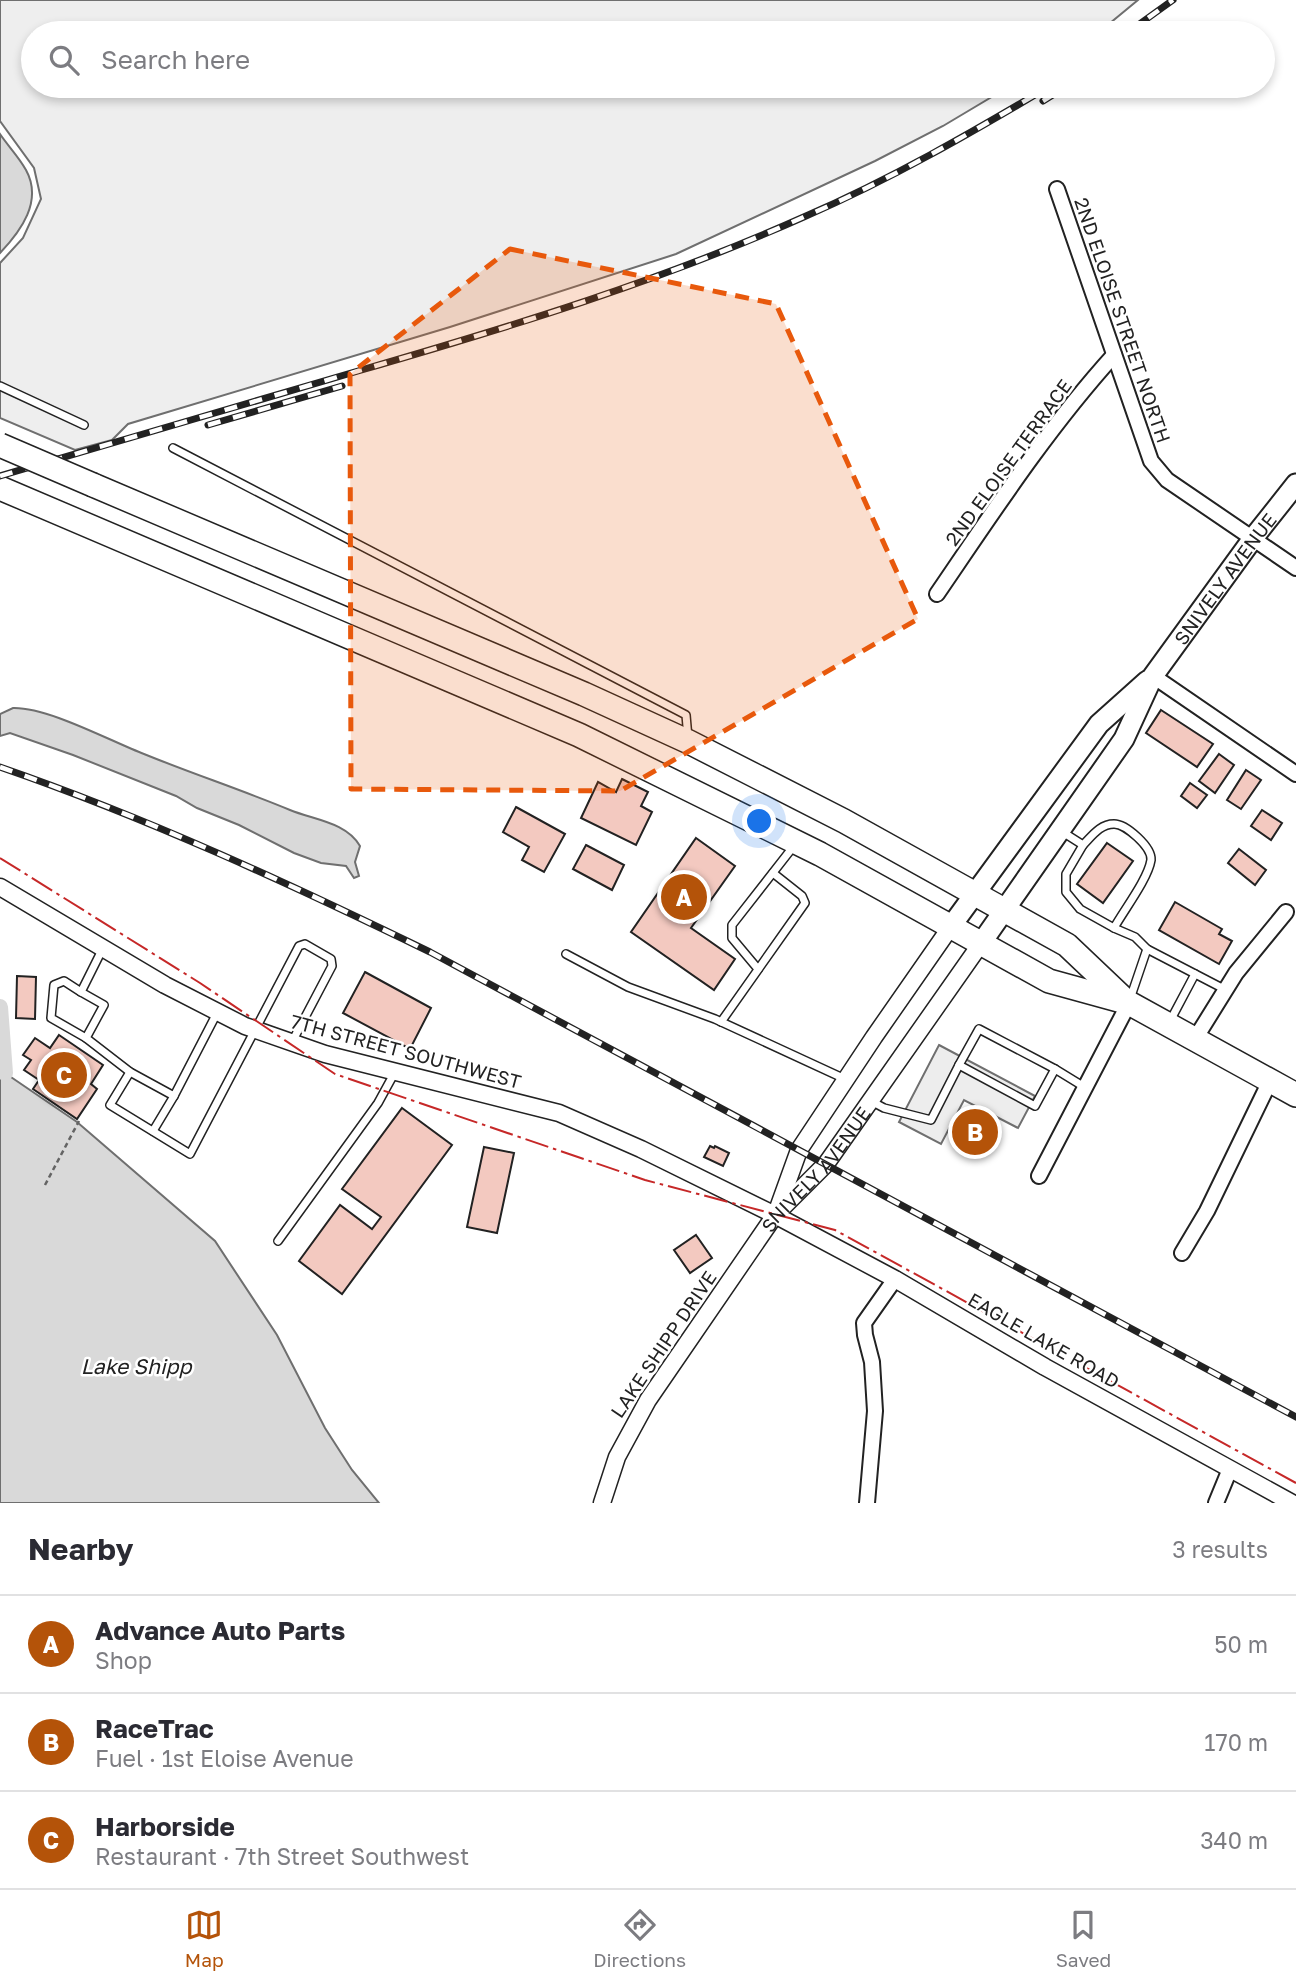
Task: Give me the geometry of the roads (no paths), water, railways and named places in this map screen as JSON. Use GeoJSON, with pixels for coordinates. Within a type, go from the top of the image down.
{"type":"FeatureCollection","features":[{"type":"Feature","properties":{"kind":"highway"},"geometry":{"type":"LineString","coordinates":[[0,445],[571,689],[689,743],[844,821],[1067,946],[1129,1003]]}},
{"type":"Feature","properties":{"kind":"highway"},"geometry":{"type":"LineString","coordinates":[[0,488],[579,735],[797,842],[1049,981],[1129,1003],[1296,1095]]}},
{"type":"Feature","properties":{"kind":"main road","name":"SNIVELY AVENUE"},"geometry":{"type":"LineString","coordinates":[[982,942],[1124,739],[1153,676],[1296,484]]}},
{"type":"Feature","properties":{"kind":"main road","name":"SNIVELY AVENUE"},"geometry":{"type":"LineString","coordinates":[[952,926],[1099,724],[1153,676]]}},
{"type":"Feature","properties":{"kind":"street","name":"2ND ELOISE STREET NORTH"},"geometry":{"type":"LineString","coordinates":[[1057,189],[1146,450],[1157,471],[1296,568]]}},
{"type":"Feature","properties":{"kind":"street","name":"2ND ELOISE TERRACE"},"geometry":{"type":"LineString","coordinates":[[937,594],[1038,447],[1079,394],[1114,355]]}},
{"type":"Feature","properties":{"kind":"street"},"geometry":{"type":"LineString","coordinates":[[1153,676],[1296,775]]}},
{"type":"Feature","properties":{"kind":"street","name":"7TH STREET SOUTHWEST"},"geometry":{"type":"LineString","coordinates":[[5,889],[217,1013],[325,1054],[559,1114],[640,1149],[775,1215]]}},
{"type":"Feature","properties":{"kind":"street"},"geometry":{"type":"LineString","coordinates":[[1195,1039],[1236,974],[1286,912]]}},
{"type":"Feature","properties":{"kind":"street","name":"SNIVELY AVENUE"},"geometry":{"type":"LineString","coordinates":[[775,1215],[799,1150],[952,926]]}},
{"type":"Feature","properties":{"kind":"street","name":"SNIVELY AVENUE"},"geometry":{"type":"LineString","coordinates":[[775,1215],[826,1164],[982,942]]}},
{"type":"Feature","properties":{"kind":"street"},"geometry":{"type":"LineString","coordinates":[[1039,1176],[1129,1003]]}},
{"type":"Feature","properties":{"kind":"street"},"geometry":{"type":"LineString","coordinates":[[1182,1253],[1207,1211],[1270,1081]]}},
{"type":"Feature","properties":{"kind":"street","name":"EAGLE LAKE ROAD"},"geometry":{"type":"LineString","coordinates":[[775,1215],[895,1279],[1045,1367],[1292,1503]]}},
{"type":"Feature","properties":{"kind":"street","name":"LAKE SHIPP DRIVE"},"geometry":{"type":"LineString","coordinates":[[602,1503],[617,1457],[638,1415],[775,1215]]}},
{"type":"Feature","properties":{"kind":"street"},"geometry":{"type":"LineString","coordinates":[[867,1503],[875,1411],[872,1362],[864,1323],[895,1279]]}},
{"type":"Feature","properties":{"kind":"street"},"geometry":{"type":"LineString","coordinates":[[1216,1503],[1230,1469]]}},
{"type":"Feature","properties":{"kind":"lane"},"geometry":{"type":"LineString","coordinates":[[0,386],[85,425]]}},
{"type":"Feature","properties":{"kind":"lane"},"geometry":{"type":"LineString","coordinates":[[173,447],[686,715],[689,743]]}},
{"type":"Feature","properties":{"kind":"lane"},"geometry":{"type":"LineString","coordinates":[[1114,928],[1148,870],[1152,856],[1149,847],[1115,824],[1100,827],[1083,845],[1066,874],[1066,892],[1080,909],[1114,928],[1135,937],[1147,949],[1226,990]]}},
{"type":"Feature","properties":{"kind":"lane"},"geometry":{"type":"LineString","coordinates":[[1060,831],[1083,845]]}},
{"type":"Feature","properties":{"kind":"lane"},"geometry":{"type":"LineString","coordinates":[[758,969],[732,938],[732,925],[797,842]]}},
{"type":"Feature","properties":{"kind":"lane"},"geometry":{"type":"LineString","coordinates":[[721,1022],[805,903],[802,896],[773,873]]}},
{"type":"Feature","properties":{"kind":"lane"},"geometry":{"type":"LineString","coordinates":[[130,1072],[110,1105],[190,1154],[299,946],[304,944],[331,959],[332,966],[291,1042]]}},
{"type":"Feature","properties":{"kind":"lane"},"geometry":{"type":"LineString","coordinates":[[81,992],[103,948]]}},
{"type":"Feature","properties":{"kind":"lane"},"geometry":{"type":"LineString","coordinates":[[1129,1003],[1147,949]]}},
{"type":"Feature","properties":{"kind":"lane"},"geometry":{"type":"LineString","coordinates":[[566,954],[628,987],[721,1022],[845,1080]]}},
{"type":"Feature","properties":{"kind":"lane"},"geometry":{"type":"LineString","coordinates":[[1168,1024],[1195,974]]}},
{"type":"Feature","properties":{"kind":"lane"},"geometry":{"type":"LineString","coordinates":[[86,1038],[104,1005],[64,981],[54,985],[51,1018],[86,1038],[130,1072],[174,1096]]}},
{"type":"Feature","properties":{"kind":"lane"},"geometry":{"type":"LineString","coordinates":[[153,1131],[217,1013]]}},
{"type":"Feature","properties":{"kind":"lane"},"geometry":{"type":"LineString","coordinates":[[870,1101],[884,1108],[931,1119],[979,1029],[1000,1044],[1055,1069],[1086,1088]]}},
{"type":"Feature","properties":{"kind":"lane"},"geometry":{"type":"LineString","coordinates":[[959,1065],[1007,1086],[1035,1106],[1055,1069]]}},
{"type":"Feature","properties":{"kind":"lane"},"geometry":{"type":"LineString","coordinates":[[278,1241],[378,1103],[396,1071]]}},
{"type":"Feature","properties":{"kind":"water"},"geometry":{"type":"Polygon","coordinates":[[[0,134],[26,170],[32,193],[31,204],[22,225],[0,253],[0,134]]]}},
{"type":"Feature","properties":{"kind":"water"},"geometry":{"type":"Polygon","coordinates":[[[13,708],[27,709],[61,719],[162,761],[338,827],[354,838],[360,846],[355,862],[359,876],[354,878],[346,866],[321,863],[294,853],[176,796],[73,755],[10,733],[0,736],[0,714],[13,708]]]}},
{"type":"Feature","properties":{"kind":"water","name":"Lake Shipp"},"geometry":{"type":"Polygon","coordinates":[[[5,1073],[77,1122],[215,1241],[277,1335],[325,1428],[352,1470],[379,1503],[0,1503],[0,1075],[5,1073]]]}},
{"type":"Feature","properties":{"kind":"waterway"},"geometry":{"type":"LineString","coordinates":[[0,1007],[5,1073]]}},
{"type":"Feature","properties":{"kind":"railway"},"geometry":{"type":"LineString","coordinates":[[1144,21],[1173,0]]}},
{"type":"Feature","properties":{"kind":"railway"},"geometry":{"type":"LineString","coordinates":[[0,476],[472,337],[641,282],[751,240],[869,187],[1029,98]]}},
{"type":"Feature","properties":{"kind":"railway"},"geometry":{"type":"LineString","coordinates":[[1043,101],[1048,98]]}},
{"type":"Feature","properties":{"kind":"railway"},"geometry":{"type":"LineString","coordinates":[[208,425],[342,386]]}},
{"type":"Feature","properties":{"kind":"railway"},"geometry":{"type":"LineString","coordinates":[[0,767],[110,808],[218,853],[430,952],[1296,1417]]}},
{"type":"Feature","properties":{"kind":"place","name":"Advance Auto Parts"},"geometry":{"type":"Point","coordinates":[684,897]}},
{"type":"Feature","properties":{"kind":"place","name":"Harborside"},"geometry":{"type":"Point","coordinates":[64,1075]}},
{"type":"Feature","properties":{"kind":"place","name":"RaceTrac"},"geometry":{"type":"Point","coordinates":[975,1132]}}]}
